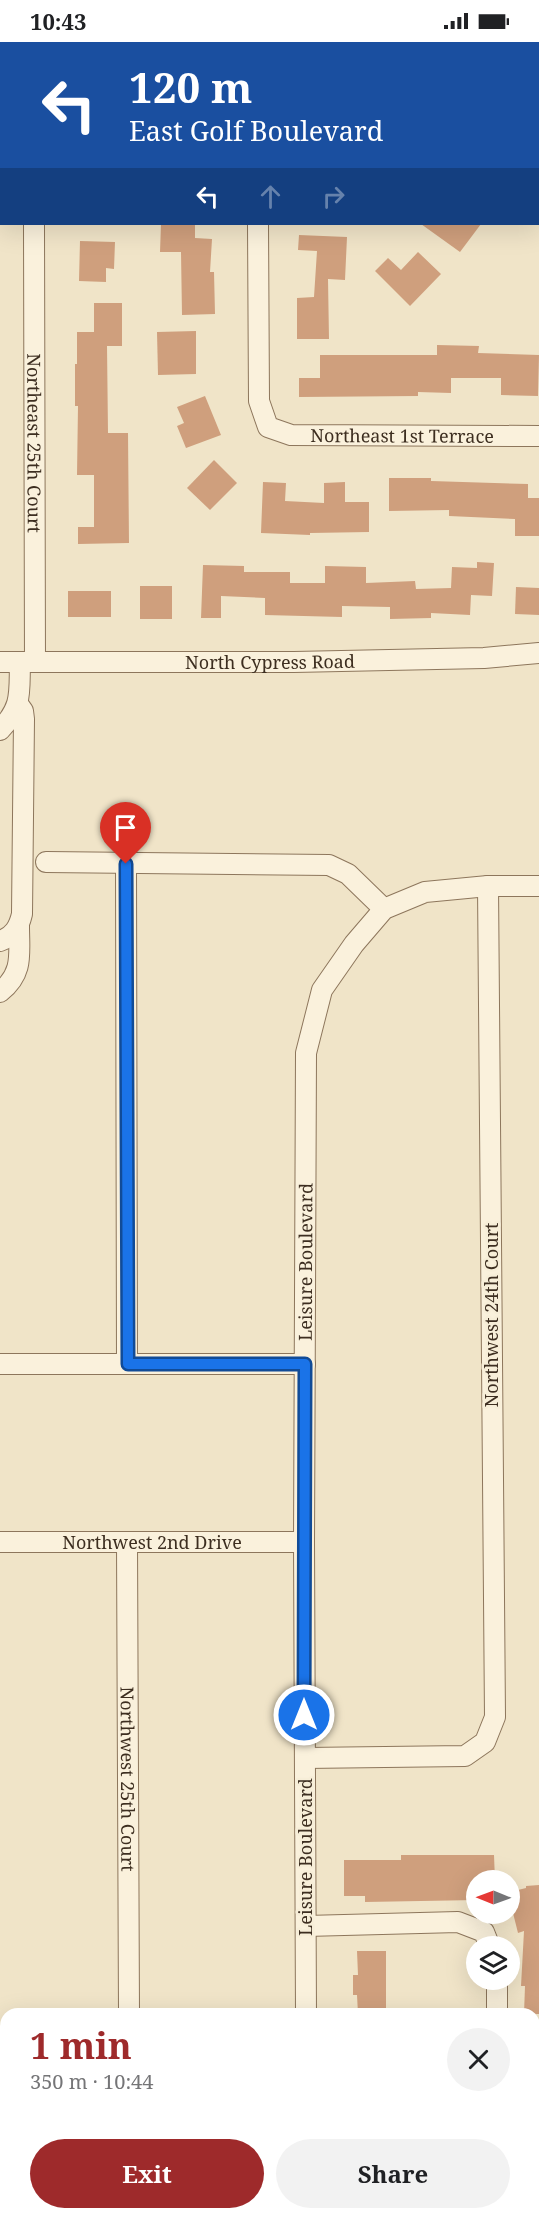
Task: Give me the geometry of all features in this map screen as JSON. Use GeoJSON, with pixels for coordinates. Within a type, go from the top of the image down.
{"type":"FeatureCollection","features":[{"type":"Feature","properties":{"kind":"street","name":"Northeast 25th Court"},"geometry":{"type":"LineString","coordinates":[[0,992],[15,978],[19,967],[19,926],[22,914],[24,719],[23,711],[18,704],[28,662],[34,225]]}},
{"type":"Feature","properties":{"kind":"street","name":"Northeast 1st Terrace"},"geometry":{"type":"LineString","coordinates":[[258,225],[259,400],[268,427],[291,435],[539,436]]}},
{"type":"Feature","properties":{"kind":"street","name":"North Cypress Road"},"geometry":{"type":"LineString","coordinates":[[0,662],[294,662],[484,658],[539,653]]}},
{"type":"Feature","properties":{"kind":"street"},"geometry":{"type":"LineString","coordinates":[[0,730],[12,718],[18,704]]}},
{"type":"Feature","properties":{"kind":"street"},"geometry":{"type":"LineString","coordinates":[[0,739],[23,752]]}},
{"type":"Feature","properties":{"kind":"street"},"geometry":{"type":"LineString","coordinates":[[46,862],[329,865],[348,874],[384,909]]}},
{"type":"Feature","properties":{"kind":"street"},"geometry":{"type":"LineString","coordinates":[[126,864],[128,1364]]}},
{"type":"Feature","properties":{"kind":"street","name":"Leisure Boulevard"},"geometry":{"type":"LineString","coordinates":[[306,2008],[304,1542],[306,1053],[322,990],[354,944],[384,909],[425,892],[488,886],[539,886]]}},
{"type":"Feature","properties":{"kind":"street","name":"Northwest 24th Court"},"geometry":{"type":"LineString","coordinates":[[304,1758],[465,1756],[485,1742],[495,1718],[488,886]]}},
{"type":"Feature","properties":{"kind":"street"},"geometry":{"type":"LineString","coordinates":[[0,940],[14,933],[19,926]]}},
{"type":"Feature","properties":{"kind":"street"},"geometry":{"type":"LineString","coordinates":[[0,1364],[305,1364]]}},
{"type":"Feature","properties":{"kind":"street","name":"Northwest 2nd Drive"},"geometry":{"type":"LineString","coordinates":[[0,1542],[304,1542]]}},
{"type":"Feature","properties":{"kind":"street","name":"Northwest 25th Court"},"geometry":{"type":"LineString","coordinates":[[127,1543],[129,2008]]}},
{"type":"Feature","properties":{"kind":"street"},"geometry":{"type":"LineString","coordinates":[[306,1926],[458,1922],[482,1936]]}},
{"type":"Feature","properties":{"kind":"street"},"geometry":{"type":"LineString","coordinates":[[497,1990],[497,2008]]}},
{"type":"Feature","properties":{"kind":"building"},"geometry":{"type":"Polygon","coordinates":[[[161,225],[195,225],[195,238],[212,239],[210,272],[214,272],[215,314],[182,315],[181,252],[160,252],[161,225]]]}},
{"type":"Feature","properties":{"kind":"building"},"geometry":{"type":"Polygon","coordinates":[[[422,225],[480,225],[460,252],[422,225]]]}},
{"type":"Feature","properties":{"kind":"building"},"geometry":{"type":"Polygon","coordinates":[[[299,235],[347,237],[345,280],[328,279],[329,339],[297,339],[297,298],[314,297],[317,251],[298,250],[299,235]]]}},
{"type":"Feature","properties":{"kind":"building"},"geometry":{"type":"Polygon","coordinates":[[[80,241],[115,242],[114,269],[106,268],[106,282],[79,281],[80,241]]]}},
{"type":"Feature","properties":{"kind":"building"},"geometry":{"type":"Polygon","coordinates":[[[418,252],[441,274],[410,306],[375,271],[388,258],[401,270],[418,252]]]}},
{"type":"Feature","properties":{"kind":"building"},"geometry":{"type":"Polygon","coordinates":[[[94,303],[122,303],[122,346],[107,346],[108,433],[128,433],[129,543],[78,544],[78,527],[94,527],[94,475],[77,475],[78,406],[75,406],[75,364],[77,364],[77,332],[94,332],[94,303]]]}},
{"type":"Feature","properties":{"kind":"building"},"geometry":{"type":"Polygon","coordinates":[[[196,331],[196,374],[158,375],[157,332],[196,331]]]}},
{"type":"Feature","properties":{"kind":"building"},"geometry":{"type":"Polygon","coordinates":[[[437,345],[479,346],[478,353],[539,355],[538,396],[501,395],[501,378],[451,378],[451,393],[418,392],[418,396],[299,397],[299,378],[320,378],[320,355],[437,355],[437,345]]]}},
{"type":"Feature","properties":{"kind":"building"},"geometry":{"type":"Polygon","coordinates":[[[205,396],[221,435],[186,448],[177,426],[184,423],[177,407],[205,396]]]}},
{"type":"Feature","properties":{"kind":"building"},"geometry":{"type":"Polygon","coordinates":[[[214,460],[237,483],[210,510],[187,488],[214,460]]]}},
{"type":"Feature","properties":{"kind":"building"},"geometry":{"type":"Polygon","coordinates":[[[389,478],[431,478],[431,481],[528,484],[528,498],[539,498],[539,536],[515,536],[515,519],[449,516],[449,510],[389,511],[389,478]]]}},
{"type":"Feature","properties":{"kind":"building"},"geometry":{"type":"Polygon","coordinates":[[[263,482],[286,483],[285,501],[324,503],[324,483],[345,482],[345,502],[369,502],[369,532],[310,533],[310,535],[261,533],[263,482]]]}},
{"type":"Feature","properties":{"kind":"building"},"geometry":{"type":"Polygon","coordinates":[[[477,562],[494,563],[492,596],[471,595],[470,615],[431,613],[431,618],[390,619],[390,607],[342,606],[342,617],[265,615],[265,598],[221,596],[221,618],[201,618],[203,565],[244,566],[244,572],[290,572],[290,583],[325,583],[325,566],[366,567],[366,583],[415,581],[416,589],[451,588],[452,567],[477,568],[477,562]]]}},
{"type":"Feature","properties":{"kind":"building"},"geometry":{"type":"Polygon","coordinates":[[[140,586],[172,586],[172,619],[140,619],[140,586]]]}},
{"type":"Feature","properties":{"kind":"building"},"geometry":{"type":"Polygon","coordinates":[[[516,587],[539,588],[539,615],[515,614],[516,587]]]}},
{"type":"Feature","properties":{"kind":"building"},"geometry":{"type":"Polygon","coordinates":[[[68,591],[111,591],[111,617],[68,617],[68,591]]]}},
{"type":"Feature","properties":{"kind":"building"},"geometry":{"type":"Polygon","coordinates":[[[401,1855],[494,1855],[495,1870],[466,1870],[466,1900],[365,1902],[365,1896],[344,1896],[344,1860],[401,1860],[401,1855]]]}},
{"type":"Feature","properties":{"kind":"building"},"geometry":{"type":"Polygon","coordinates":[[[539,1885],[539,2008],[524,2008],[525,1986],[521,1986],[524,1931],[518,1933],[516,1924],[520,1924],[520,1890],[526,1886],[539,1885]]]}},
{"type":"Feature","properties":{"kind":"building"},"geometry":{"type":"Polygon","coordinates":[[[357,1951],[386,1951],[386,2008],[358,2008],[357,1995],[353,1995],[353,1975],[358,1975],[357,1951]]]}},
{"type":"Feature","properties":{"kind":"route"},"geometry":{"type":"LineString","coordinates":[[126,864],[128,1364],[305,1364],[304,1715]]}}]}
